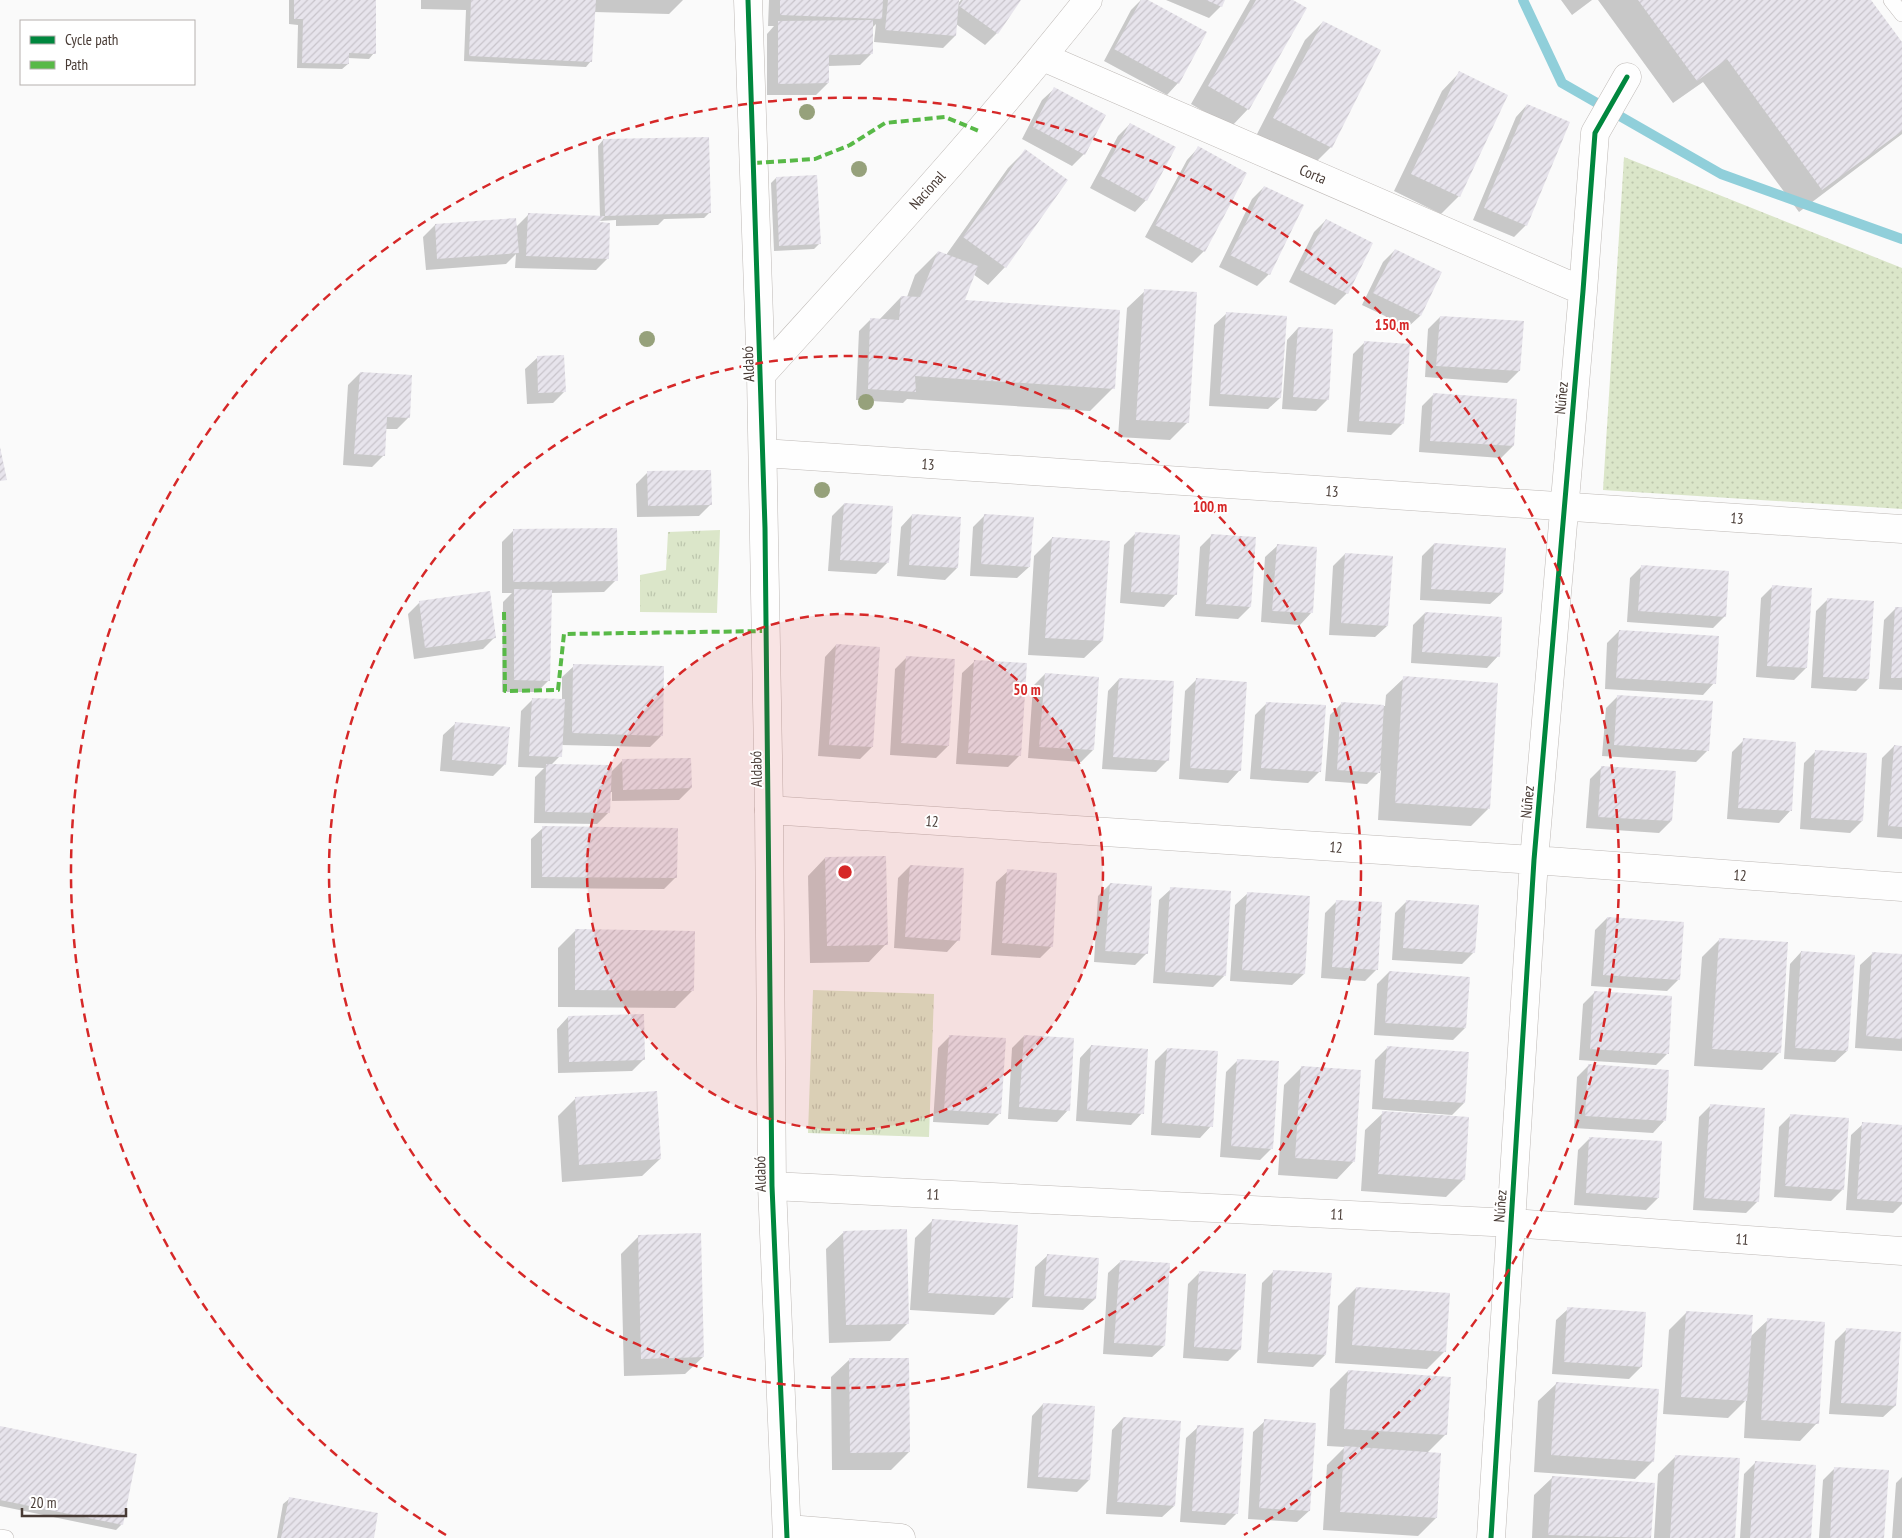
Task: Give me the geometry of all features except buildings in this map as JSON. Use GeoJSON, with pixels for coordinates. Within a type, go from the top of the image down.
{"type":"FeatureCollection","features":[{"type":"Feature","properties":{"kind":"street","name":"Aldabó"},"geometry":{"type":"LineString","coordinates":[[748,0],[763,453],[769,810],[772,1186],[788,1533]]}},
{"type":"Feature","properties":{"kind":"street","name":"Nacional"},"geometry":{"type":"LineString","coordinates":[[761,375],[1043,57],[1088,0]]}},
{"type":"Feature","properties":{"kind":"street","name":"Corta"},"geometry":{"type":"LineString","coordinates":[[1043,57],[1583,291]]}},
{"type":"Feature","properties":{"kind":"street","name":"Núñez"},"geometry":{"type":"LineString","coordinates":[[1491,1538],[1534,860],[1583,291],[1594,133],[1627,78]]}},
{"type":"Feature","properties":{"kind":"street","name":"13"},"geometry":{"type":"LineString","coordinates":[[763,453],[1902,529]]}},
{"type":"Feature","properties":{"kind":"street","name":"12"},"geometry":{"type":"LineString","coordinates":[[769,810],[1534,860],[1902,887]]}},
{"type":"Feature","properties":{"kind":"street","name":"11"},"geometry":{"type":"LineString","coordinates":[[772,1186],[1512,1222],[1902,1251]]}},
{"type":"Feature","properties":{"kind":"street"},"geometry":{"type":"LineString","coordinates":[[788,1533],[901,1538]]}},
{"type":"Feature","properties":{"kind":"lane"},"geometry":{"type":"LineString","coordinates":[[1891,0],[1902,14]]}},
{"type":"Feature","properties":{"kind":"lane"},"geometry":{"type":"LineString","coordinates":[[0,1537],[6,1538]]}},
{"type":"Feature","properties":{"kind":"green space"},"geometry":{"type":"Polygon","coordinates":[[[1624,157],[1902,268],[1902,509],[1603,490],[1624,157]]]}},
{"type":"Feature","properties":{"kind":"green space"},"geometry":{"type":"Polygon","coordinates":[[[720,530],[717,613],[640,612],[640,575],[666,570],[668,532],[720,530]]]}},
{"type":"Feature","properties":{"kind":"green space"},"geometry":{"type":"Polygon","coordinates":[[[813,990],[934,994],[929,1137],[808,1133],[813,990]]]}},
{"type":"Feature","properties":{"kind":"waterway"},"geometry":{"type":"LineString","coordinates":[[1523,0],[1562,83],[1721,174],[1902,239]]}},
{"type":"Feature","properties":{"kind":"marked path"},"geometry":{"type":"LineString","coordinates":[[754,163],[815,159],[850,145],[885,123],[945,117],[979,131]]}},
{"type":"Feature","properties":{"kind":"marked path"},"geometry":{"type":"LineString","coordinates":[[504,612],[505,691],[558,690],[564,634],[766,631]]}},
{"type":"Feature","properties":{"kind":"cycle path"},"geometry":{"type":"LineString","coordinates":[[748,0],[765,528],[772,1186],[787,1538]]}},
{"type":"Feature","properties":{"kind":"cycle path"},"geometry":{"type":"LineString","coordinates":[[1491,1538],[1534,860],[1595,133],[1627,77]]}}]}
